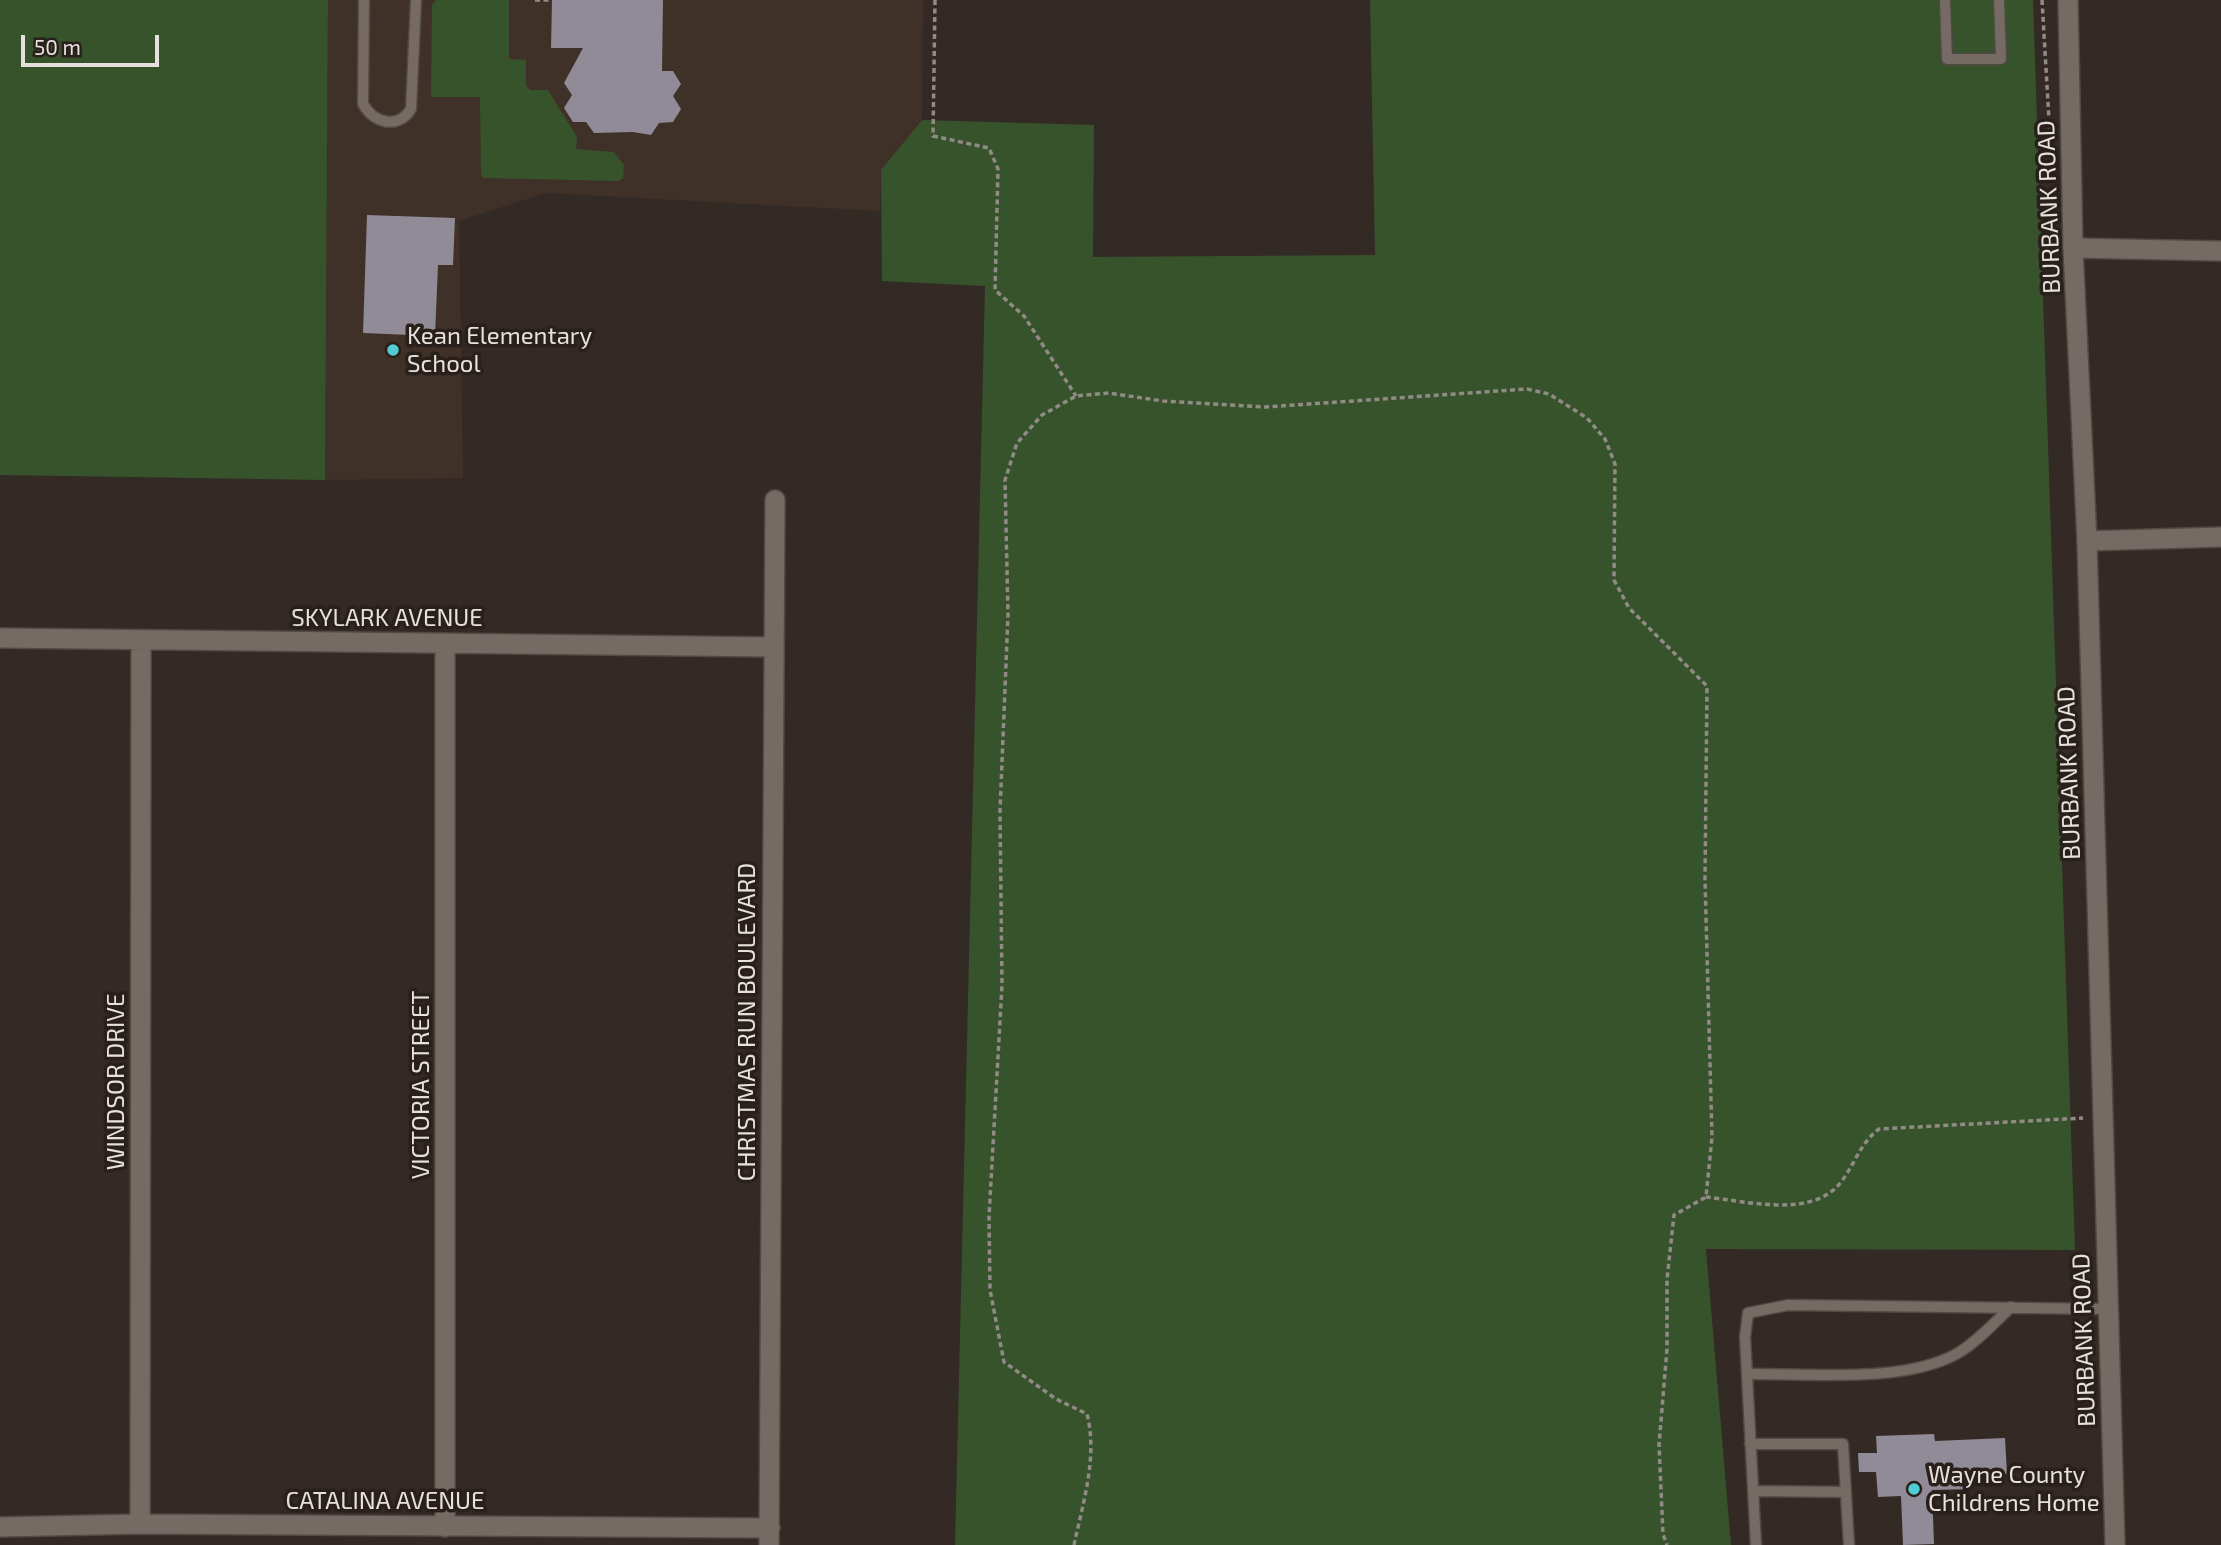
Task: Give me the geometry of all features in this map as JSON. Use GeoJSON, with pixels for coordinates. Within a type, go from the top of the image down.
{"type":"FeatureCollection","features":[{"type":"Feature","properties":{"kind":"street","name":"BURBANK ROAD"},"geometry":{"type":"LineString","coordinates":[[2068,0],[2073,248],[2087,541],[2115,1545]]}},
{"type":"Feature","properties":{"kind":"street"},"geometry":{"type":"LineString","coordinates":[[2073,248],[2221,251]]}},
{"type":"Feature","properties":{"kind":"street","name":"CHRISTMAS RUN BOULEVARD"},"geometry":{"type":"LineString","coordinates":[[770,1537],[775,500]]}},
{"type":"Feature","properties":{"kind":"street"},"geometry":{"type":"LineString","coordinates":[[2087,541],[2221,537]]}},
{"type":"Feature","properties":{"kind":"street","name":"SKYLARK AVENUE"},"geometry":{"type":"LineString","coordinates":[[0,638],[773,647]]}},
{"type":"Feature","properties":{"kind":"street","name":"WINDSOR DRIVE"},"geometry":{"type":"LineString","coordinates":[[140,1524],[141,641]]}},
{"type":"Feature","properties":{"kind":"street","name":"VICTORIA STREET"},"geometry":{"type":"LineString","coordinates":[[445,643],[445,1527]]}},
{"type":"Feature","properties":{"kind":"street","name":"CATALINA AVENUE"},"geometry":{"type":"LineString","coordinates":[[0,1527],[140,1524],[445,1527],[770,1537]]}},
{"type":"Feature","properties":{"kind":"lane"},"geometry":{"type":"LineString","coordinates":[[364,0],[363,104],[368,114],[382,121],[394,122],[406,118],[411,109],[416,0]]}},
{"type":"Feature","properties":{"kind":"lane"},"geometry":{"type":"LineString","coordinates":[[1945,0],[1947,59],[2001,59],[1999,0]]}},
{"type":"Feature","properties":{"kind":"lane"},"geometry":{"type":"LineString","coordinates":[[1756,1545],[1745,1337],[1748,1312],[1788,1305],[2108,1308]]}},
{"type":"Feature","properties":{"kind":"lane"},"geometry":{"type":"LineString","coordinates":[[1747,1374],[1879,1373],[1930,1365],[1959,1352],[2011,1307]]}},
{"type":"Feature","properties":{"kind":"lane"},"geometry":{"type":"LineString","coordinates":[[1750,1444],[1843,1444],[1849,1545]]}},
{"type":"Feature","properties":{"kind":"lane"},"geometry":{"type":"LineString","coordinates":[[1753,1491],[1846,1492]]}},
{"type":"Feature","properties":{"kind":"path"},"geometry":{"type":"LineString","coordinates":[[535,0],[552,0]]}},
{"type":"Feature","properties":{"kind":"path"},"geometry":{"type":"LineString","coordinates":[[935,0],[933,136],[989,148],[998,169],[995,290],[1024,316],[1076,396]]}},
{"type":"Feature","properties":{"kind":"path"},"geometry":{"type":"LineString","coordinates":[[2042,0],[2051,162]]}},
{"type":"Feature","properties":{"kind":"path"},"geometry":{"type":"LineString","coordinates":[[1074,1545],[1088,1480],[1093,1434],[1087,1414],[1056,1399],[1004,1362],[990,1290],[989,1217],[1002,985],[1000,811],[1008,615],[1004,541],[1006,481],[1017,443],[1042,415],[1076,396],[1109,393],[1163,401],[1265,407],[1527,389],[1549,394],[1587,418],[1605,439],[1615,464],[1614,580],[1629,608],[1707,686],[1705,880],[1712,1137],[1706,1197]]}},
{"type":"Feature","properties":{"kind":"path"},"geometry":{"type":"LineString","coordinates":[[1667,1545],[1663,1534],[1659,1445],[1667,1349],[1667,1279],[1674,1215],[1706,1197],[1793,1204],[1821,1199],[1840,1184],[1859,1150],[1879,1129],[2083,1118],[2082,1106]]}},
{"type":"Feature","properties":{"kind":"shaded area","name":"Kean Elementary School"},"geometry":{"type":"Polygon","coordinates":[[[328,0],[923,0],[922,120],[881,170],[880,211],[545,193],[459,221],[463,478],[325,480],[328,0]]]}},
{"type":"Feature","properties":{"kind":"green space"},"geometry":{"type":"Polygon","coordinates":[[[0,0],[328,0],[325,480],[0,475],[0,0]]]}},
{"type":"Feature","properties":{"kind":"green space"},"geometry":{"type":"Polygon","coordinates":[[[436,0],[509,0],[509,59],[526,60],[526,86],[530,90],[548,90],[577,137],[576,149],[614,152],[624,165],[623,178],[619,181],[484,178],[481,175],[480,97],[431,97],[432,5],[436,0]]]}},
{"type":"Feature","properties":{"kind":"green space"},"geometry":{"type":"Polygon","coordinates":[[[1370,0],[2033,0],[2075,1250],[1706,1249],[1731,1545],[955,1545],[985,286],[882,281],[881,170],[922,120],[1094,125],[1093,257],[1375,255],[1370,0]]]}},
{"type":"Feature","properties":{"kind":"building"},"geometry":{"type":"Polygon","coordinates":[[[552,0],[663,0],[662,71],[673,71],[681,84],[673,96],[681,109],[673,122],[659,123],[651,135],[633,132],[594,133],[586,122],[573,122],[564,108],[572,95],[564,83],[583,48],[551,48],[552,0]]]}},
{"type":"Feature","properties":{"kind":"building"},"geometry":{"type":"Polygon","coordinates":[[[367,215],[455,218],[453,265],[438,265],[435,336],[363,333],[367,215]]]}},
{"type":"Feature","properties":{"kind":"building","name":"Wayne County Childrens Home"},"geometry":{"type":"Polygon","coordinates":[[[1934,1434],[1935,1441],[2005,1438],[2007,1474],[1970,1476],[1971,1489],[1932,1490],[1934,1544],[1903,1545],[1901,1496],[1878,1497],[1876,1472],[1859,1472],[1858,1453],[1877,1453],[1876,1436],[1934,1434]]]}},
{"type":"Feature","properties":{"kind":"place","name":"Kean Elementary School"},"geometry":{"type":"Point","coordinates":[393,350]}},
{"type":"Feature","properties":{"kind":"place","name":"Wayne County Childrens Home"},"geometry":{"type":"Point","coordinates":[1914,1489]}}]}
